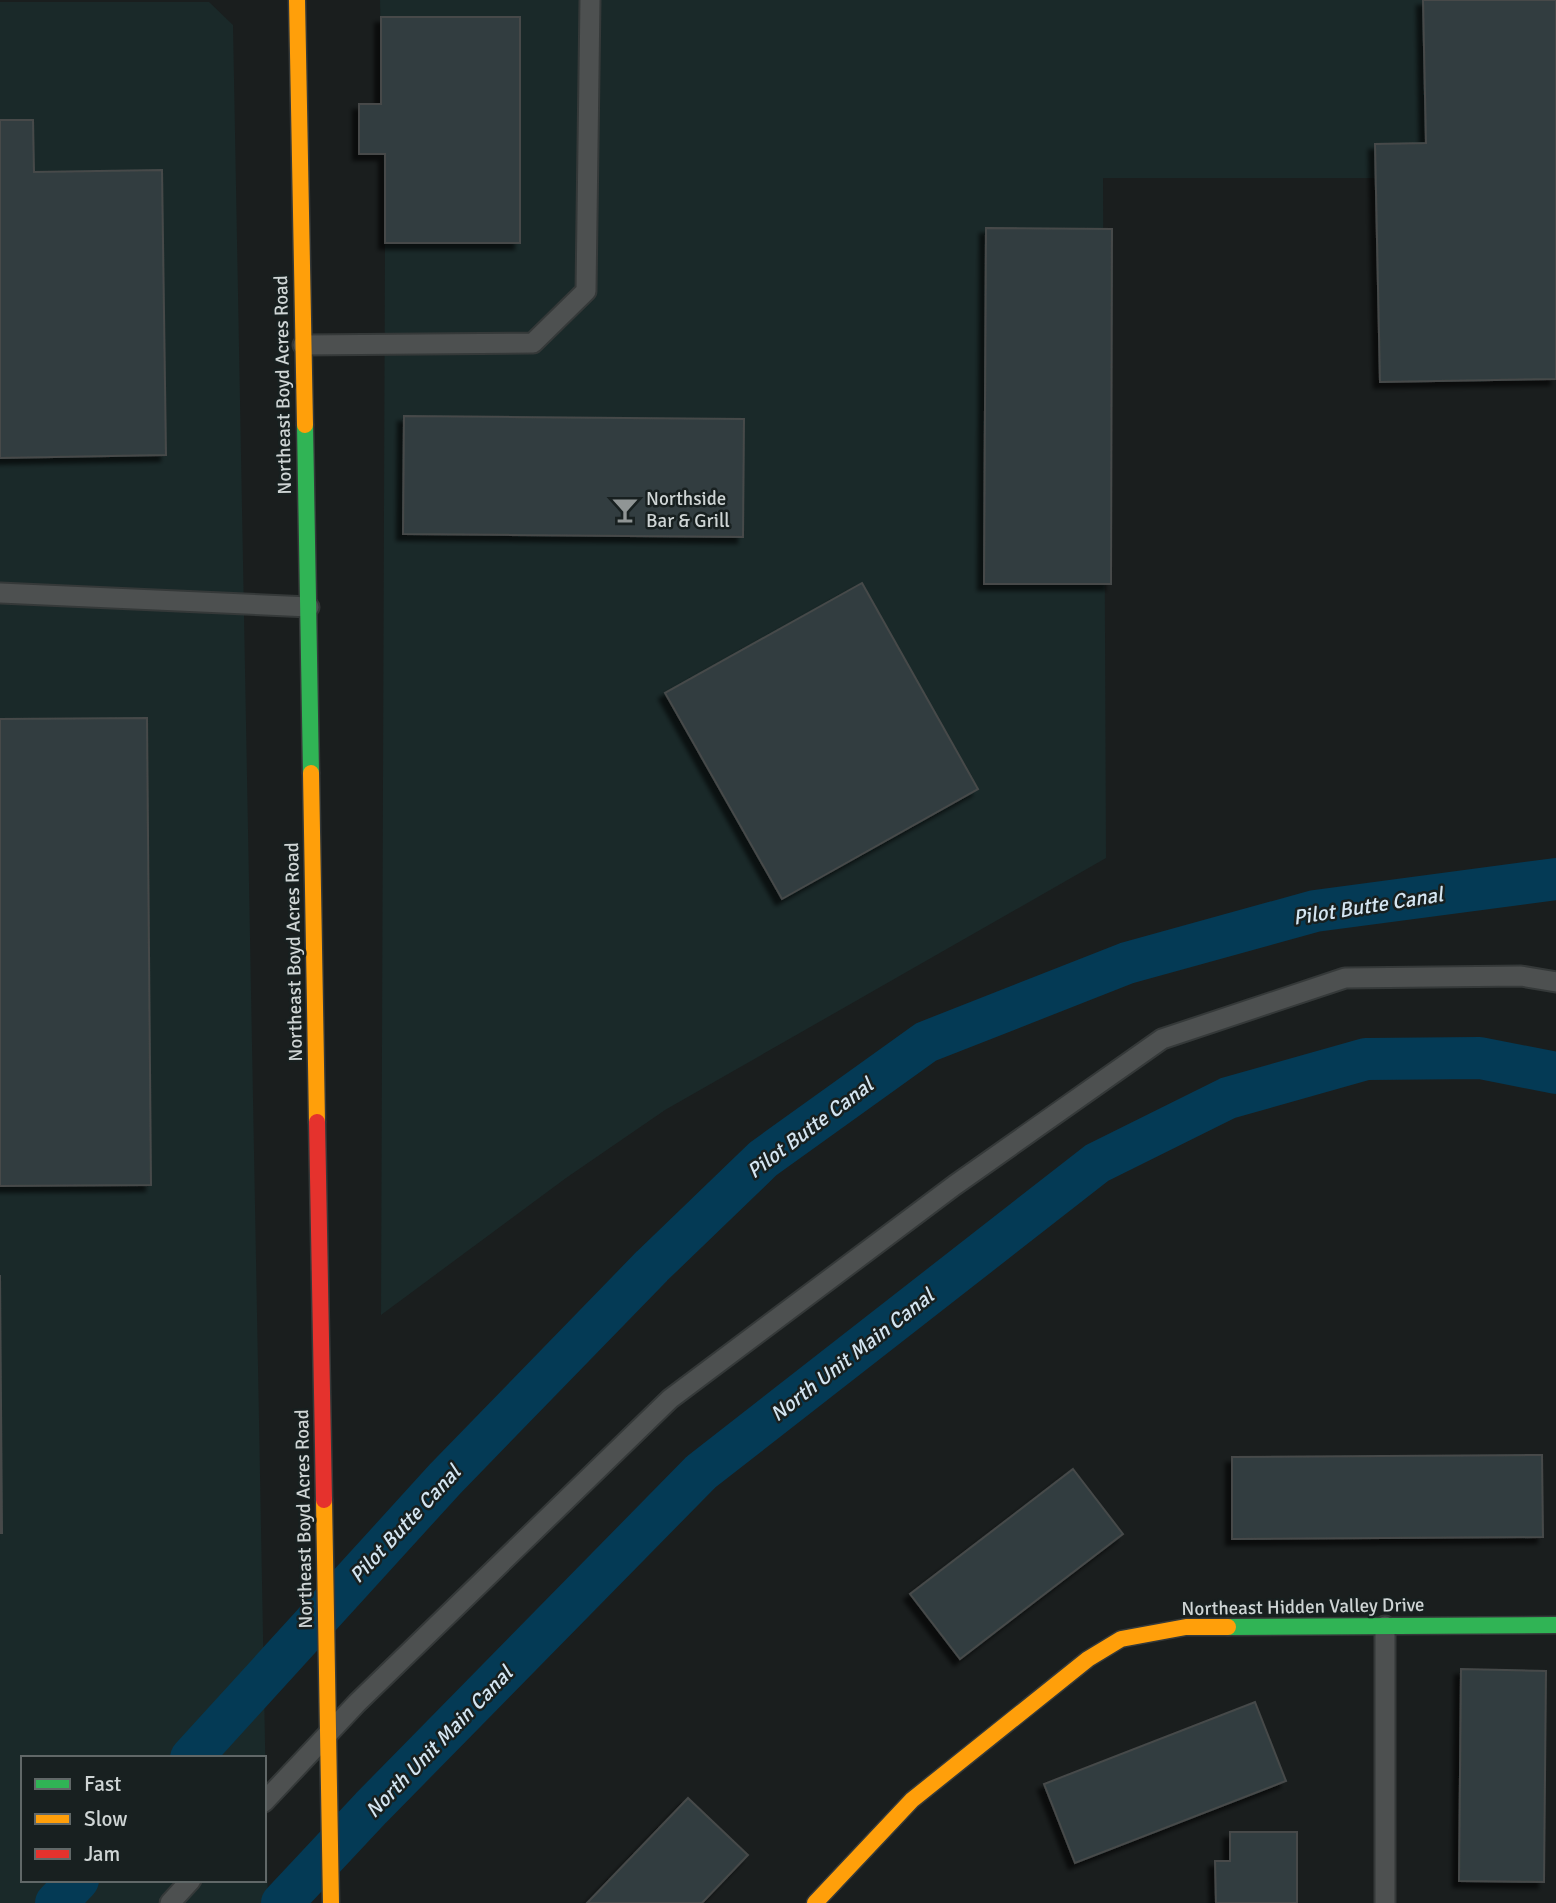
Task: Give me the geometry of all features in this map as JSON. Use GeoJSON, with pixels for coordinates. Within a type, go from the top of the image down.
{"type":"FeatureCollection","features":[{"type":"Feature","properties":{"kind":"street","name":"Northeast Boyd Acres Road"},"geometry":{"type":"LineString","coordinates":[[297,0],[331,1903]]}},
{"type":"Feature","properties":{"kind":"street","name":"Northeast Hidden Valley Drive"},"geometry":{"type":"LineString","coordinates":[[816,1903],[912,1800],[1088,1659],[1121,1639],[1186,1627],[1556,1625]]}},
{"type":"Feature","properties":{"kind":"lane"},"geometry":{"type":"LineString","coordinates":[[303,345],[533,343],[586,292],[590,0]]}},
{"type":"Feature","properties":{"kind":"lane"},"geometry":{"type":"LineString","coordinates":[[0,593],[309,607]]}},
{"type":"Feature","properties":{"kind":"lane"},"geometry":{"type":"LineString","coordinates":[[266,1800],[328,1735],[670,1399],[956,1185],[1162,1039],[1345,978],[1521,976],[1556,982]]}},
{"type":"Feature","properties":{"kind":"lane"},"geometry":{"type":"LineString","coordinates":[[1385,1626],[1385,1903]]}},
{"type":"Feature","properties":{"kind":"lane"},"geometry":{"type":"LineString","coordinates":[[170,1903],[189,1882]]}},
{"type":"Feature","properties":{"kind":"shaded area"},"geometry":{"type":"Polygon","coordinates":[[[380,0],[1556,0],[1556,178],[1103,178],[1106,858],[665,1110],[566,1178],[381,1315],[385,243],[380,0]]]}},
{"type":"Feature","properties":{"kind":"shaded area"},"geometry":{"type":"Polygon","coordinates":[[[0,2],[209,2],[233,25],[265,1756],[21,1756],[21,1882],[266,1882],[266,1796],[268,1903],[0,1903],[0,2]]]}},
{"type":"Feature","properties":{"kind":"building"},"geometry":{"type":"Polygon","coordinates":[[[1423,0],[1556,0],[1556,379],[1380,382],[1375,144],[1426,143],[1423,0]]]}},
{"type":"Feature","properties":{"kind":"building"},"geometry":{"type":"Polygon","coordinates":[[[381,17],[520,17],[520,243],[385,243],[385,154],[359,154],[359,104],[381,104],[381,17]]]}},
{"type":"Feature","properties":{"kind":"building"},"geometry":{"type":"Polygon","coordinates":[[[0,120],[33,120],[34,172],[162,170],[166,455],[0,458],[0,120]]]}},
{"type":"Feature","properties":{"kind":"building"},"geometry":{"type":"Polygon","coordinates":[[[986,228],[1112,229],[1111,584],[984,584],[986,228]]]}},
{"type":"Feature","properties":{"kind":"building"},"geometry":{"type":"Polygon","coordinates":[[[404,416],[744,419],[743,537],[403,534],[404,416]]]}},
{"type":"Feature","properties":{"kind":"building"},"geometry":{"type":"Polygon","coordinates":[[[862,583],[978,789],[782,899],[665,693],[862,583]]]}},
{"type":"Feature","properties":{"kind":"building"},"geometry":{"type":"Polygon","coordinates":[[[147,718],[151,1185],[0,1186],[0,719],[147,718]]]}},
{"type":"Feature","properties":{"kind":"building"},"geometry":{"type":"Polygon","coordinates":[[[0,1275],[2,1533],[0,1533],[0,1275]]]}},
{"type":"Feature","properties":{"kind":"building"},"geometry":{"type":"Polygon","coordinates":[[[1542,1455],[1543,1537],[1232,1539],[1232,1457],[1542,1455]]]}},
{"type":"Feature","properties":{"kind":"building"},"geometry":{"type":"Polygon","coordinates":[[[1073,1469],[1123,1534],[960,1659],[910,1594],[1073,1469]]]}},
{"type":"Feature","properties":{"kind":"building"},"geometry":{"type":"Polygon","coordinates":[[[1461,1669],[1546,1671],[1544,1882],[1459,1881],[1461,1669]]]}},
{"type":"Feature","properties":{"kind":"building"},"geometry":{"type":"Polygon","coordinates":[[[1255,1702],[1286,1781],[1075,1863],[1044,1784],[1255,1702]]]}},
{"type":"Feature","properties":{"kind":"building"},"geometry":{"type":"Polygon","coordinates":[[[688,1798],[748,1855],[702,1903],[587,1903],[688,1798]]]}},
{"type":"Feature","properties":{"kind":"building"},"geometry":{"type":"Polygon","coordinates":[[[1230,1832],[1297,1832],[1297,1903],[1216,1903],[1215,1861],[1230,1861],[1230,1832]]]}},
{"type":"Feature","properties":{"kind":"waterway","name":"Pilot Butte Canal"},"geometry":{"type":"LineString","coordinates":[[193,1756],[445,1479],[652,1266],[763,1159],[926,1042],[1127,963],[1315,911],[1556,879]]}},
{"type":"Feature","properties":{"kind":"waterway","name":"North Unit Main Canal"},"geometry":{"type":"LineString","coordinates":[[282,1903],[371,1808],[701,1472],[1097,1163],[1228,1098],[1366,1059],[1480,1058],[1556,1073]]}},
{"type":"Feature","properties":{"kind":"waterway","name":"Pilot Butte Canal"},"geometry":{"type":"LineString","coordinates":[[56,1903],[76,1882]]}},
{"type":"Feature","properties":{"kind":"traffic: fast"},"geometry":{"type":"LineString","coordinates":[[305,425],[311,773]]}},
{"type":"Feature","properties":{"kind":"traffic: fast"},"geometry":{"type":"LineString","coordinates":[[1228,1627],[1556,1625]]}},
{"type":"Feature","properties":{"kind":"traffic: slow"},"geometry":{"type":"LineString","coordinates":[[297,0],[305,425]]}},
{"type":"Feature","properties":{"kind":"traffic: slow"},"geometry":{"type":"LineString","coordinates":[[311,773],[317,1122]]}},
{"type":"Feature","properties":{"kind":"traffic: slow"},"geometry":{"type":"LineString","coordinates":[[324,1500],[331,1903]]}},
{"type":"Feature","properties":{"kind":"traffic: slow"},"geometry":{"type":"LineString","coordinates":[[815,1903],[912,1800],[1088,1659],[1121,1639],[1186,1627],[1228,1627]]}},
{"type":"Feature","properties":{"kind":"traffic: jam"},"geometry":{"type":"LineString","coordinates":[[317,1122],[324,1500]]}},
{"type":"Feature","properties":{"kind":"place","name":"Northside Bar & Grill"},"geometry":{"type":"Point","coordinates":[625,510]}}]}
